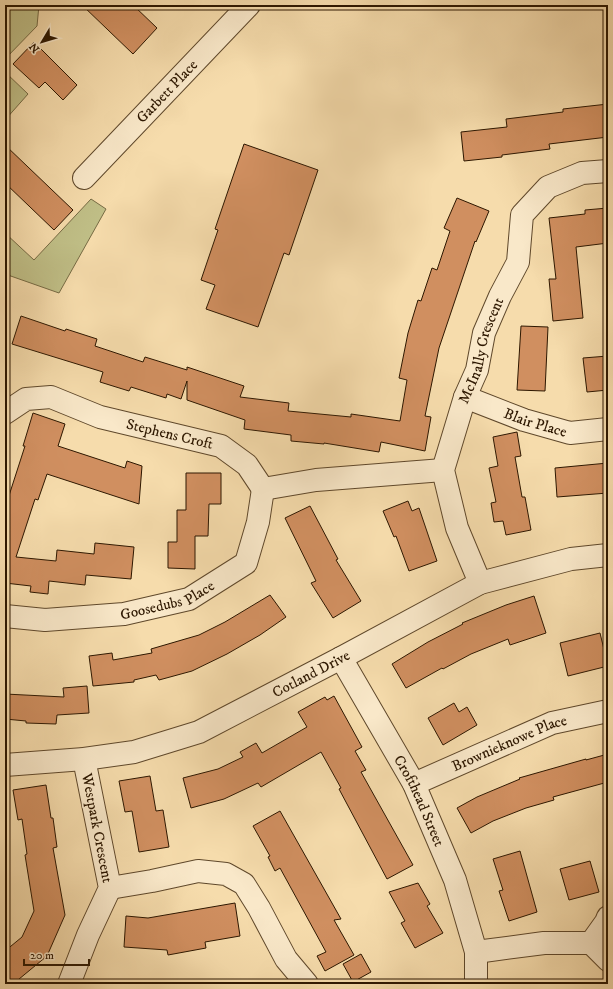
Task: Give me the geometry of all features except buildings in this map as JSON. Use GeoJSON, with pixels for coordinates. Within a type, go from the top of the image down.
{"type":"FeatureCollection","features":[{"type":"Feature","properties":{"kind":"street","name":"Garbett Place"},"geometry":{"type":"LineString","coordinates":[[84,178],[249,5]]}},
{"type":"Feature","properties":{"kind":"street","name":"McInally Crescent"},"geometry":{"type":"LineString","coordinates":[[480,583],[457,528],[444,470],[465,396],[477,370],[484,333],[500,296],[518,262],[522,215],[548,187],[582,173],[608,171]]}},
{"type":"Feature","properties":{"kind":"street","name":"Blair Place"},"geometry":{"type":"LineString","coordinates":[[465,396],[524,420],[570,433],[608,428]]}},
{"type":"Feature","properties":{"kind":"street","name":"Stephens Croft"},"geometry":{"type":"LineString","coordinates":[[5,413],[26,399],[51,397],[100,417],[221,446],[246,465],[263,489]]}},
{"type":"Feature","properties":{"kind":"street"},"geometry":{"type":"LineString","coordinates":[[263,489],[316,480],[444,470]]}},
{"type":"Feature","properties":{"kind":"street","name":"Goosedubs Place"},"geometry":{"type":"LineString","coordinates":[[5,616],[45,620],[124,614],[189,599],[246,563],[258,522],[263,489]]}},
{"type":"Feature","properties":{"kind":"street","name":"Cotland Drive"},"geometry":{"type":"LineString","coordinates":[[5,766],[84,759],[134,752],[199,732],[480,583],[571,559],[608,555]]}},
{"type":"Feature","properties":{"kind":"street","name":"Crofthead Street"},"geometry":{"type":"LineString","coordinates":[[341,658],[414,784],[455,880],[476,952],[476,984]]}},
{"type":"Feature","properties":{"kind":"street","name":"Brownieknowe Place"},"geometry":{"type":"LineString","coordinates":[[414,784],[552,723],[608,711]]}},
{"type":"Feature","properties":{"kind":"street","name":"Westpark Crescent"},"geometry":{"type":"LineString","coordinates":[[69,984],[88,935],[110,888],[84,759]]}},
{"type":"Feature","properties":{"kind":"street"},"geometry":{"type":"LineString","coordinates":[[110,888],[198,871],[226,874],[244,884],[259,908],[286,959],[307,984]]}},
{"type":"Feature","properties":{"kind":"street"},"geometry":{"type":"LineString","coordinates":[[591,943],[608,917]]}},
{"type":"Feature","properties":{"kind":"street"},"geometry":{"type":"LineString","coordinates":[[476,952],[544,943],[591,943],[608,960]]}},
{"type":"Feature","properties":{"kind":"shaded area"},"geometry":{"type":"Polygon","coordinates":[[[5,5],[39,5],[37,26],[5,59],[5,5]]]}},
{"type":"Feature","properties":{"kind":"shaded area"},"geometry":{"type":"Polygon","coordinates":[[[5,72],[28,94],[5,120],[5,72]]]}},
{"type":"Feature","properties":{"kind":"shaded area"},"geometry":{"type":"Polygon","coordinates":[[[91,199],[106,209],[59,293],[5,274],[5,233],[34,260],[91,199]]]}}]}
